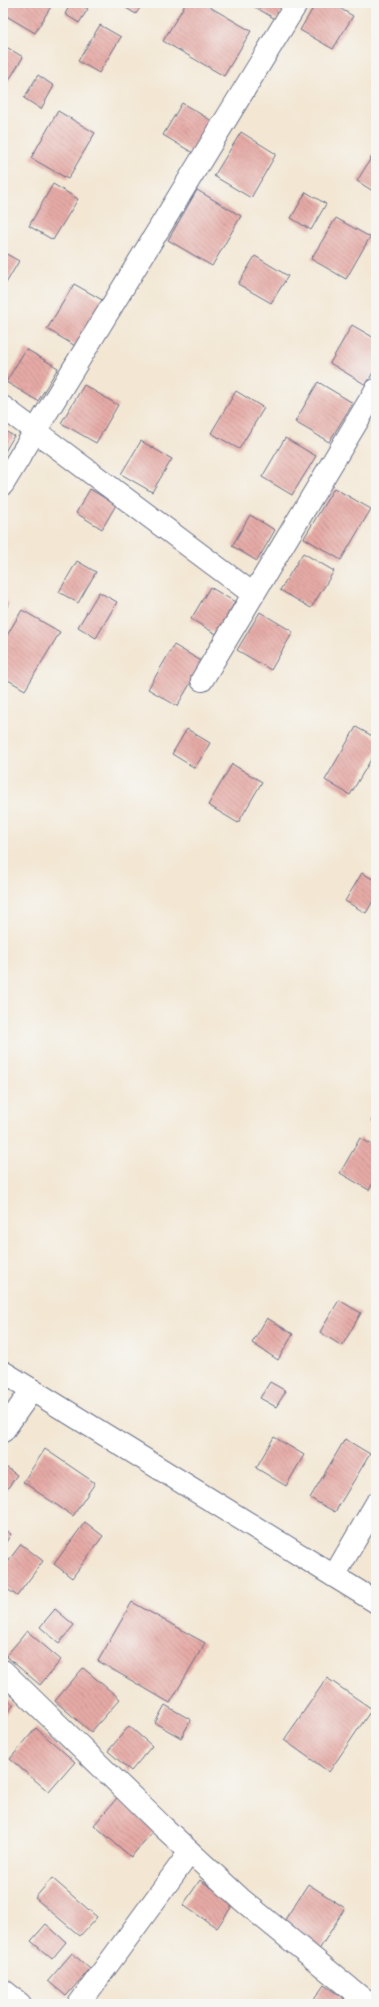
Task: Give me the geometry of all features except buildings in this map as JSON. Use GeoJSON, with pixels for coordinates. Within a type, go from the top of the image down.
{"type":"FeatureCollection","features":[{"type":"Feature","properties":{"kind":"street"},"geometry":{"type":"LineString","coordinates":[[3,484],[297,3]]}},
{"type":"Feature","properties":{"kind":"street"},"geometry":{"type":"LineString","coordinates":[[202,680],[376,390]]}},
{"type":"Feature","properties":{"kind":"street"},"geometry":{"type":"LineString","coordinates":[[3,407],[253,594]]}},
{"type":"Feature","properties":{"kind":"street"},"geometry":{"type":"LineString","coordinates":[[3,1372],[376,1602]]}},
{"type":"Feature","properties":{"kind":"street"},"geometry":{"type":"LineString","coordinates":[[3,1431],[32,1390]]}},
{"type":"Feature","properties":{"kind":"street"},"geometry":{"type":"LineString","coordinates":[[334,1576],[376,1504]]}},
{"type":"Feature","properties":{"kind":"street"},"geometry":{"type":"LineString","coordinates":[[3,1672],[242,1900],[369,2004]]}},
{"type":"Feature","properties":{"kind":"street"},"geometry":{"type":"LineString","coordinates":[[79,2004],[190,1852]]}},
{"type":"Feature","properties":{"kind":"street"},"geometry":{"type":"LineString","coordinates":[[3,1990],[20,2004]]}}]}
